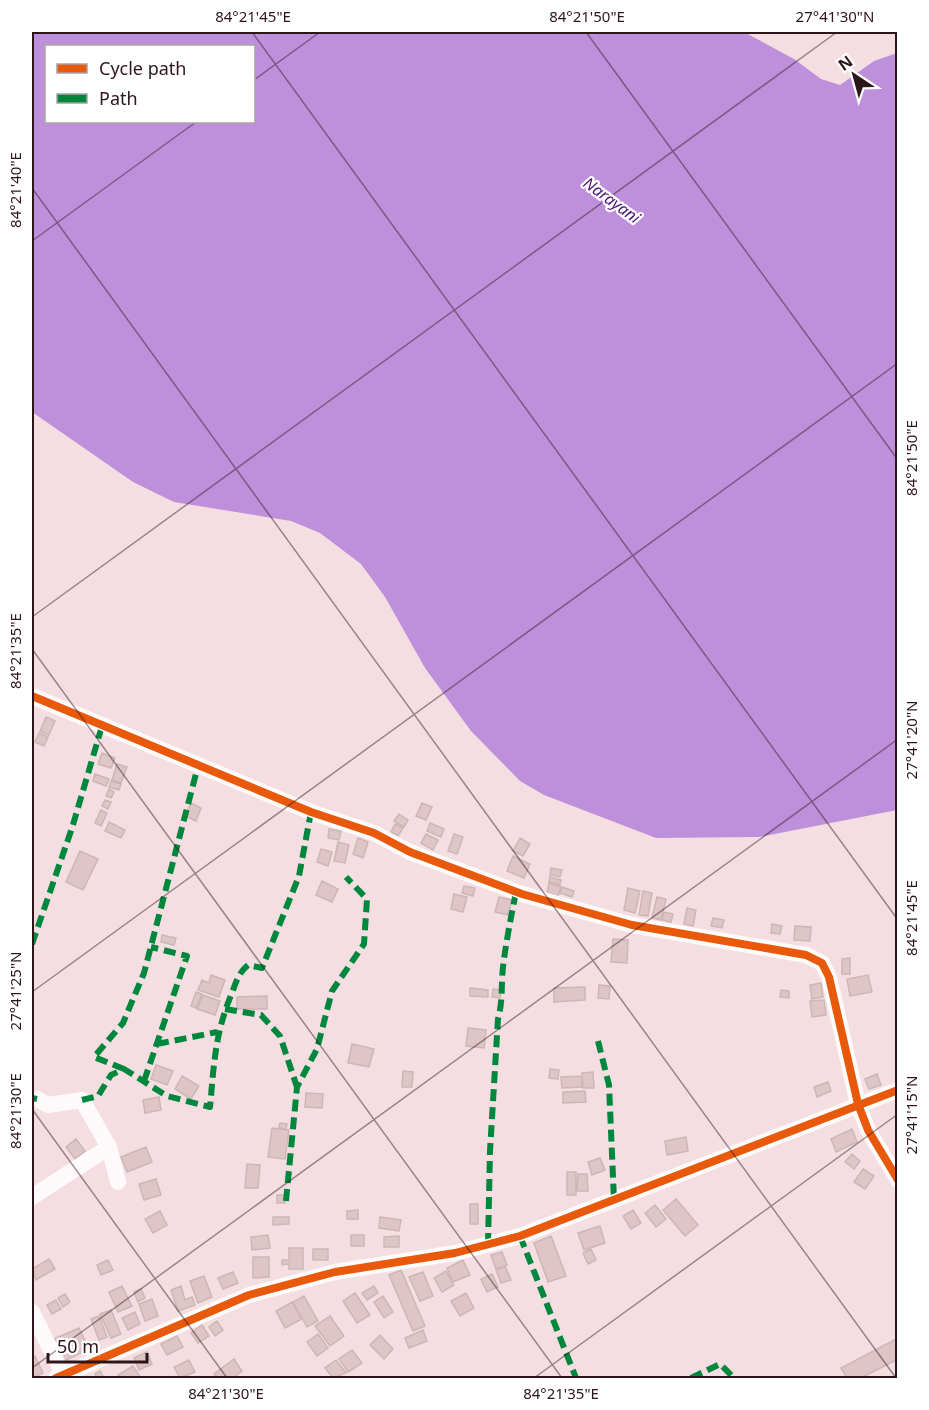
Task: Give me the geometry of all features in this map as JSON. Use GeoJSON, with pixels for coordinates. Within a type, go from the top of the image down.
{"type":"FeatureCollection","features":[{"type":"Feature","properties":{"kind":"street"},"geometry":{"type":"LineString","coordinates":[[32,696],[311,812],[374,833],[410,852],[516,892],[632,926],[806,956],[822,963],[829,977],[858,1104],[868,1130],[897,1180]]}},
{"type":"Feature","properties":{"kind":"street"},"geometry":{"type":"LineString","coordinates":[[32,1312],[61,1377],[249,1296],[335,1272],[455,1253],[520,1236],[897,1090]]}},
{"type":"Feature","properties":{"kind":"street"},"geometry":{"type":"LineString","coordinates":[[38,1100],[48,1105],[82,1100],[109,1147],[118,1182]]}},
{"type":"Feature","properties":{"kind":"street"},"geometry":{"type":"LineString","coordinates":[[32,1197],[109,1147]]}},
{"type":"Feature","properties":{"kind":"water","name":"Narayani"},"geometry":{"type":"Polygon","coordinates":[[[32,32],[744,32],[794,59],[821,79],[840,85],[874,61],[897,53],[897,810],[759,837],[656,838],[544,795],[520,781],[471,731],[425,668],[385,597],[361,564],[320,533],[291,521],[174,502],[133,482],[32,412],[32,32]]]}},
{"type":"Feature","properties":{"kind":"building"},"geometry":{"type":"Polygon","coordinates":[[[46,717],[55,721],[49,735],[40,731],[46,717]]]}},
{"type":"Feature","properties":{"kind":"building"},"geometry":{"type":"Polygon","coordinates":[[[39,733],[48,737],[44,746],[35,742],[39,733]]]}},
{"type":"Feature","properties":{"kind":"building"},"geometry":{"type":"Polygon","coordinates":[[[102,753],[115,758],[111,768],[98,764],[102,753]]]}},
{"type":"Feature","properties":{"kind":"building"},"geometry":{"type":"Polygon","coordinates":[[[117,764],[127,767],[121,783],[112,780],[117,764]]]}},
{"type":"Feature","properties":{"kind":"building"},"geometry":{"type":"Polygon","coordinates":[[[95,774],[109,779],[106,786],[93,781],[95,774]]]}},
{"type":"Feature","properties":{"kind":"building"},"geometry":{"type":"Polygon","coordinates":[[[111,781],[121,784],[119,790],[109,787],[111,781]]]}},
{"type":"Feature","properties":{"kind":"building"},"geometry":{"type":"Polygon","coordinates":[[[109,789],[114,792],[111,798],[106,796],[109,789]]]}},
{"type":"Feature","properties":{"kind":"building"},"geometry":{"type":"Polygon","coordinates":[[[105,800],[111,802],[108,809],[102,806],[105,800]]]}},
{"type":"Feature","properties":{"kind":"building"},"geometry":{"type":"Polygon","coordinates":[[[191,803],[201,808],[196,821],[185,816],[191,803]]]}},
{"type":"Feature","properties":{"kind":"building"},"geometry":{"type":"Polygon","coordinates":[[[422,803],[432,807],[426,820],[416,816],[422,803]]]}},
{"type":"Feature","properties":{"kind":"building"},"geometry":{"type":"Polygon","coordinates":[[[101,810],[107,813],[101,826],[95,823],[101,810]]]}},
{"type":"Feature","properties":{"kind":"building"},"geometry":{"type":"Polygon","coordinates":[[[399,814],[408,820],[404,827],[394,821],[399,814]]]}},
{"type":"Feature","properties":{"kind":"building"},"geometry":{"type":"Polygon","coordinates":[[[109,822],[125,830],[121,838],[105,831],[109,822]]]}},
{"type":"Feature","properties":{"kind":"building"},"geometry":{"type":"Polygon","coordinates":[[[430,823],[444,829],[441,837],[427,831],[430,823]]]}},
{"type":"Feature","properties":{"kind":"building"},"geometry":{"type":"Polygon","coordinates":[[[395,824],[403,828],[398,836],[391,832],[395,824]]]}},
{"type":"Feature","properties":{"kind":"building"},"geometry":{"type":"Polygon","coordinates":[[[329,829],[341,831],[339,840],[328,838],[329,829]]]}},
{"type":"Feature","properties":{"kind":"building"},"geometry":{"type":"Polygon","coordinates":[[[426,834],[438,840],[433,850],[421,843],[426,834]]]}},
{"type":"Feature","properties":{"kind":"building"},"geometry":{"type":"Polygon","coordinates":[[[454,834],[463,837],[457,854],[448,851],[454,834]]]}},
{"type":"Feature","properties":{"kind":"building"},"geometry":{"type":"Polygon","coordinates":[[[358,838],[368,842],[363,858],[353,854],[358,838]]]}},
{"type":"Feature","properties":{"kind":"building"},"geometry":{"type":"Polygon","coordinates":[[[520,838],[530,844],[523,856],[513,851],[520,838]]]}},
{"type":"Feature","properties":{"kind":"building"},"geometry":{"type":"Polygon","coordinates":[[[338,842],[349,845],[345,863],[334,861],[338,842]]]}},
{"type":"Feature","properties":{"kind":"building"},"geometry":{"type":"Polygon","coordinates":[[[321,849],[332,852],[328,866],[317,862],[321,849]]]}},
{"type":"Feature","properties":{"kind":"building"},"geometry":{"type":"Polygon","coordinates":[[[80,851],[98,859],[83,890],[66,882],[80,851]]]}},
{"type":"Feature","properties":{"kind":"building"},"geometry":{"type":"Polygon","coordinates":[[[513,856],[530,864],[524,878],[507,871],[513,856]]]}},
{"type":"Feature","properties":{"kind":"building"},"geometry":{"type":"Polygon","coordinates":[[[551,868],[562,870],[560,877],[550,875],[551,868]]]}},
{"type":"Feature","properties":{"kind":"building"},"geometry":{"type":"Polygon","coordinates":[[[550,877],[561,880],[560,885],[549,882],[550,877]]]}},
{"type":"Feature","properties":{"kind":"building"},"geometry":{"type":"Polygon","coordinates":[[[322,881],[338,889],[332,902],[316,895],[322,881]]]}},
{"type":"Feature","properties":{"kind":"building"},"geometry":{"type":"Polygon","coordinates":[[[549,883],[561,887],[558,896],[547,893],[549,883]]]}},
{"type":"Feature","properties":{"kind":"building"},"geometry":{"type":"Polygon","coordinates":[[[464,886],[475,888],[473,896],[462,893],[464,886]]]}},
{"type":"Feature","properties":{"kind":"building"},"geometry":{"type":"Polygon","coordinates":[[[562,887],[574,891],[572,897],[560,893],[562,887]]]}},
{"type":"Feature","properties":{"kind":"building"},"geometry":{"type":"Polygon","coordinates":[[[628,888],[640,891],[635,913],[624,910],[628,888]]]}},
{"type":"Feature","properties":{"kind":"building"},"geometry":{"type":"Polygon","coordinates":[[[643,891],[652,893],[648,916],[639,915],[643,891]]]}},
{"type":"Feature","properties":{"kind":"building"},"geometry":{"type":"Polygon","coordinates":[[[454,894],[467,897],[463,912],[451,909],[454,894]]]}},
{"type":"Feature","properties":{"kind":"building"},"geometry":{"type":"Polygon","coordinates":[[[499,897],[512,900],[508,915],[495,912],[499,897]]]}},
{"type":"Feature","properties":{"kind":"building"},"geometry":{"type":"Polygon","coordinates":[[[657,897],[666,899],[661,920],[652,918],[657,897]]]}},
{"type":"Feature","properties":{"kind":"building"},"geometry":{"type":"Polygon","coordinates":[[[687,908],[696,910],[693,926],[684,924],[687,908]]]}},
{"type":"Feature","properties":{"kind":"building"},"geometry":{"type":"Polygon","coordinates":[[[664,912],[673,914],[671,922],[662,920],[664,912]]]}},
{"type":"Feature","properties":{"kind":"building"},"geometry":{"type":"Polygon","coordinates":[[[713,918],[724,920],[722,928],[711,926],[713,918]]]}},
{"type":"Feature","properties":{"kind":"building"},"geometry":{"type":"Polygon","coordinates":[[[772,924],[782,926],[780,934],[771,933],[772,924]]]}},
{"type":"Feature","properties":{"kind":"building"},"geometry":{"type":"Polygon","coordinates":[[[795,926],[811,927],[810,941],[794,940],[795,926]]]}},
{"type":"Feature","properties":{"kind":"building"},"geometry":{"type":"Polygon","coordinates":[[[162,935],[176,938],[174,945],[161,942],[162,935]]]}},
{"type":"Feature","properties":{"kind":"building"},"geometry":{"type":"Polygon","coordinates":[[[613,939],[628,940],[627,963],[611,962],[613,939]]]}},
{"type":"Feature","properties":{"kind":"building"},"geometry":{"type":"Polygon","coordinates":[[[850,958],[850,974],[842,974],[842,959],[850,958]]]}},
{"type":"Feature","properties":{"kind":"building"},"geometry":{"type":"Polygon","coordinates":[[[211,975],[225,980],[219,997],[198,990],[202,980],[209,983],[211,975]]]}},
{"type":"Feature","properties":{"kind":"building"},"geometry":{"type":"Polygon","coordinates":[[[868,975],[872,992],[850,996],[847,979],[868,975]]]}},
{"type":"Feature","properties":{"kind":"building"},"geometry":{"type":"Polygon","coordinates":[[[821,983],[823,997],[812,999],[810,985],[821,983]]]}},
{"type":"Feature","properties":{"kind":"building"},"geometry":{"type":"Polygon","coordinates":[[[599,985],[610,986],[609,999],[598,998],[599,985]]]}},
{"type":"Feature","properties":{"kind":"building"},"geometry":{"type":"Polygon","coordinates":[[[585,987],[585,1000],[554,1002],[554,988],[585,987]]]}},
{"type":"Feature","properties":{"kind":"building"},"geometry":{"type":"Polygon","coordinates":[[[470,988],[488,990],[488,997],[470,996],[470,988]]]}},
{"type":"Feature","properties":{"kind":"building"},"geometry":{"type":"Polygon","coordinates":[[[493,989],[501,990],[500,998],[492,997],[493,989]]]}},
{"type":"Feature","properties":{"kind":"building"},"geometry":{"type":"Polygon","coordinates":[[[781,990],[789,991],[789,998],[780,997],[781,990]]]}},
{"type":"Feature","properties":{"kind":"building"},"geometry":{"type":"Polygon","coordinates":[[[196,992],[202,994],[196,1008],[191,1006],[196,992]]]}},
{"type":"Feature","properties":{"kind":"building"},"geometry":{"type":"Polygon","coordinates":[[[203,995],[220,1001],[215,1015],[197,1009],[203,995]]]}},
{"type":"Feature","properties":{"kind":"building"},"geometry":{"type":"Polygon","coordinates":[[[267,996],[267,1009],[237,1009],[237,997],[267,996]]]}},
{"type":"Feature","properties":{"kind":"building"},"geometry":{"type":"Polygon","coordinates":[[[824,1000],[826,1015],[812,1017],[810,1001],[824,1000]]]}},
{"type":"Feature","properties":{"kind":"building"},"geometry":{"type":"Polygon","coordinates":[[[468,1028],[486,1030],[484,1048],[466,1046],[468,1028]]]}},
{"type":"Feature","properties":{"kind":"building"},"geometry":{"type":"Polygon","coordinates":[[[352,1044],[374,1049],[369,1067],[348,1063],[352,1044]]]}},
{"type":"Feature","properties":{"kind":"building"},"geometry":{"type":"Polygon","coordinates":[[[156,1065],[173,1071],[167,1085],[151,1079],[156,1065]]]}},
{"type":"Feature","properties":{"kind":"building"},"geometry":{"type":"Polygon","coordinates":[[[550,1069],[559,1070],[558,1079],[549,1078],[550,1069]]]}},
{"type":"Feature","properties":{"kind":"building"},"geometry":{"type":"Polygon","coordinates":[[[403,1071],[413,1072],[412,1087],[402,1087],[403,1071]]]}},
{"type":"Feature","properties":{"kind":"building"},"geometry":{"type":"Polygon","coordinates":[[[593,1072],[594,1088],[583,1088],[582,1073],[593,1072]]]}},
{"type":"Feature","properties":{"kind":"building"},"geometry":{"type":"Polygon","coordinates":[[[877,1074],[881,1085],[869,1089],[865,1079],[877,1074]]]}},
{"type":"Feature","properties":{"kind":"building"},"geometry":{"type":"Polygon","coordinates":[[[182,1076],[199,1086],[191,1099],[175,1089],[182,1076]]]}},
{"type":"Feature","properties":{"kind":"building"},"geometry":{"type":"Polygon","coordinates":[[[582,1076],[582,1087],[562,1088],[561,1077],[582,1076]]]}},
{"type":"Feature","properties":{"kind":"building"},"geometry":{"type":"Polygon","coordinates":[[[828,1082],[831,1091],[817,1097],[814,1087],[828,1082]]]}},
{"type":"Feature","properties":{"kind":"building"},"geometry":{"type":"Polygon","coordinates":[[[585,1091],[586,1102],[563,1103],[563,1092],[585,1091]]]}},
{"type":"Feature","properties":{"kind":"building"},"geometry":{"type":"Polygon","coordinates":[[[306,1093],[323,1094],[322,1108],[305,1107],[306,1093]]]}},
{"type":"Feature","properties":{"kind":"building"},"geometry":{"type":"Polygon","coordinates":[[[159,1097],[161,1110],[145,1113],[143,1100],[159,1097]]]}},
{"type":"Feature","properties":{"kind":"building"},"geometry":{"type":"Polygon","coordinates":[[[280,1123],[287,1124],[286,1129],[279,1128],[280,1123]]]}},
{"type":"Feature","properties":{"kind":"building"},"geometry":{"type":"Polygon","coordinates":[[[272,1128],[289,1130],[285,1159],[268,1157],[272,1128]]]}},
{"type":"Feature","properties":{"kind":"building"},"geometry":{"type":"Polygon","coordinates":[[[852,1129],[857,1142],[836,1152],[831,1139],[852,1129]]]}},
{"type":"Feature","properties":{"kind":"building"},"geometry":{"type":"Polygon","coordinates":[[[686,1137],[688,1151],[667,1155],[665,1141],[686,1137]]]}},
{"type":"Feature","properties":{"kind":"building"},"geometry":{"type":"Polygon","coordinates":[[[76,1139],[85,1151],[75,1159],[66,1147],[76,1139]]]}},
{"type":"Feature","properties":{"kind":"building"},"geometry":{"type":"Polygon","coordinates":[[[146,1147],[152,1162],[127,1172],[121,1157],[146,1147]]]}},
{"type":"Feature","properties":{"kind":"building"},"geometry":{"type":"Polygon","coordinates":[[[852,1154],[860,1161],[854,1169],[845,1162],[852,1154]]]}},
{"type":"Feature","properties":{"kind":"building"},"geometry":{"type":"Polygon","coordinates":[[[600,1158],[605,1170],[592,1175],[588,1162],[600,1158]]]}},
{"type":"Feature","properties":{"kind":"building"},"geometry":{"type":"Polygon","coordinates":[[[247,1164],[260,1165],[258,1188],[245,1188],[247,1164]]]}},
{"type":"Feature","properties":{"kind":"building"},"geometry":{"type":"Polygon","coordinates":[[[863,1169],[874,1176],[865,1189],[854,1182],[863,1169]]]}},
{"type":"Feature","properties":{"kind":"building"},"geometry":{"type":"Polygon","coordinates":[[[567,1172],[576,1172],[576,1195],[567,1195],[567,1172]]]}},
{"type":"Feature","properties":{"kind":"building"},"geometry":{"type":"Polygon","coordinates":[[[578,1174],[587,1174],[588,1191],[577,1191],[578,1174]]]}},
{"type":"Feature","properties":{"kind":"building"},"geometry":{"type":"Polygon","coordinates":[[[156,1179],[161,1195],[144,1200],[139,1184],[156,1179]]]}},
{"type":"Feature","properties":{"kind":"building"},"geometry":{"type":"Polygon","coordinates":[[[277,1195],[285,1195],[285,1203],[277,1203],[277,1195]]]}},
{"type":"Feature","properties":{"kind":"building"},"geometry":{"type":"Polygon","coordinates":[[[676,1199],[698,1225],[685,1236],[663,1210],[676,1199]]]}},
{"type":"Feature","properties":{"kind":"building"},"geometry":{"type":"Polygon","coordinates":[[[470,1204],[478,1204],[478,1224],[470,1224],[470,1204]]]}},
{"type":"Feature","properties":{"kind":"building"},"geometry":{"type":"Polygon","coordinates":[[[655,1205],[666,1219],[656,1227],[645,1213],[655,1205]]]}},
{"type":"Feature","properties":{"kind":"building"},"geometry":{"type":"Polygon","coordinates":[[[358,1210],[358,1219],[347,1219],[347,1211],[358,1210]]]}},
{"type":"Feature","properties":{"kind":"building"},"geometry":{"type":"Polygon","coordinates":[[[633,1210],[641,1223],[631,1229],[623,1216],[633,1210]]]}},
{"type":"Feature","properties":{"kind":"building"},"geometry":{"type":"Polygon","coordinates":[[[160,1211],[167,1225],[153,1233],[145,1219],[160,1211]]]}},
{"type":"Feature","properties":{"kind":"building"},"geometry":{"type":"Polygon","coordinates":[[[273,1217],[289,1217],[289,1224],[273,1225],[273,1217]]]}},
{"type":"Feature","properties":{"kind":"building"},"geometry":{"type":"Polygon","coordinates":[[[380,1217],[401,1220],[399,1231],[379,1228],[380,1217]]]}},
{"type":"Feature","properties":{"kind":"building"},"geometry":{"type":"Polygon","coordinates":[[[600,1226],[605,1243],[584,1250],[578,1233],[600,1226]]]}},
{"type":"Feature","properties":{"kind":"building"},"geometry":{"type":"Polygon","coordinates":[[[268,1235],[270,1248],[252,1250],[251,1237],[268,1235]]]}},
{"type":"Feature","properties":{"kind":"building"},"geometry":{"type":"Polygon","coordinates":[[[351,1235],[364,1235],[364,1246],[351,1246],[351,1235]]]}},
{"type":"Feature","properties":{"kind":"building"},"geometry":{"type":"Polygon","coordinates":[[[399,1236],[399,1247],[384,1247],[384,1237],[399,1236]]]}},
{"type":"Feature","properties":{"kind":"building"},"geometry":{"type":"Polygon","coordinates":[[[551,1236],[566,1276],[548,1282],[534,1243],[551,1236]]]}},
{"type":"Feature","properties":{"kind":"building"},"geometry":{"type":"Polygon","coordinates":[[[289,1248],[303,1248],[303,1269],[289,1269],[289,1264],[282,1265],[282,1260],[289,1260],[289,1248]]]}},
{"type":"Feature","properties":{"kind":"building"},"geometry":{"type":"Polygon","coordinates":[[[313,1249],[328,1249],[328,1260],[313,1260],[313,1249]]]}},
{"type":"Feature","properties":{"kind":"building"},"geometry":{"type":"Polygon","coordinates":[[[591,1249],[596,1260],[588,1264],[583,1253],[591,1249]]]}},
{"type":"Feature","properties":{"kind":"building"},"geometry":{"type":"Polygon","coordinates":[[[502,1252],[507,1265],[496,1269],[491,1255],[502,1252]]]}},
{"type":"Feature","properties":{"kind":"building"},"geometry":{"type":"Polygon","coordinates":[[[253,1257],[269,1257],[269,1277],[253,1278],[253,1257]]]}},
{"type":"Feature","properties":{"kind":"building"},"geometry":{"type":"Polygon","coordinates":[[[49,1259],[55,1269],[36,1280],[32,1269],[49,1259]]]}},
{"type":"Feature","properties":{"kind":"building"},"geometry":{"type":"Polygon","coordinates":[[[108,1260],[113,1270],[101,1275],[97,1265],[108,1260]]]}},
{"type":"Feature","properties":{"kind":"building"},"geometry":{"type":"Polygon","coordinates":[[[463,1260],[470,1275],[453,1282],[447,1268],[463,1260]]]}},
{"type":"Feature","properties":{"kind":"building"},"geometry":{"type":"Polygon","coordinates":[[[505,1266],[511,1280],[501,1283],[496,1270],[505,1266]]]}},
{"type":"Feature","properties":{"kind":"building"},"geometry":{"type":"Polygon","coordinates":[[[401,1270],[425,1326],[413,1331],[389,1275],[401,1270]]]}},
{"type":"Feature","properties":{"kind":"building"},"geometry":{"type":"Polygon","coordinates":[[[446,1271],[454,1285],[442,1292],[434,1278],[446,1271]]]}},
{"type":"Feature","properties":{"kind":"building"},"geometry":{"type":"Polygon","coordinates":[[[233,1272],[238,1283],[223,1289],[218,1278],[233,1272]]]}},
{"type":"Feature","properties":{"kind":"building"},"geometry":{"type":"Polygon","coordinates":[[[423,1272],[433,1296],[420,1301],[409,1277],[423,1272]]]}},
{"type":"Feature","properties":{"kind":"building"},"geometry":{"type":"Polygon","coordinates":[[[492,1274],[498,1287],[487,1292],[481,1279],[492,1274]]]}},
{"type":"Feature","properties":{"kind":"building"},"geometry":{"type":"Polygon","coordinates":[[[204,1276],[212,1297],[198,1303],[190,1281],[204,1276]]]}},
{"type":"Feature","properties":{"kind":"building"},"geometry":{"type":"Polygon","coordinates":[[[122,1286],[132,1306],[118,1312],[109,1292],[122,1286]]]}},
{"type":"Feature","properties":{"kind":"building"},"geometry":{"type":"Polygon","coordinates":[[[181,1286],[185,1300],[192,1297],[195,1305],[178,1311],[171,1290],[181,1286]]]}},
{"type":"Feature","properties":{"kind":"building"},"geometry":{"type":"Polygon","coordinates":[[[374,1286],[378,1293],[367,1300],[362,1293],[374,1286]]]}},
{"type":"Feature","properties":{"kind":"building"},"geometry":{"type":"Polygon","coordinates":[[[141,1289],[145,1298],[138,1302],[134,1292],[141,1289]]]}},
{"type":"Feature","properties":{"kind":"building"},"geometry":{"type":"Polygon","coordinates":[[[355,1293],[370,1315],[357,1323],[343,1301],[355,1293]]]}},
{"type":"Feature","properties":{"kind":"building"},"geometry":{"type":"Polygon","coordinates":[[[466,1293],[474,1308],[460,1316],[451,1301],[466,1293]]]}},
{"type":"Feature","properties":{"kind":"building"},"geometry":{"type":"Polygon","coordinates":[[[65,1294],[70,1302],[63,1307],[58,1298],[65,1294]]]}},
{"type":"Feature","properties":{"kind":"building"},"geometry":{"type":"Polygon","coordinates":[[[304,1296],[318,1321],[307,1327],[293,1302],[304,1296]]]}},
{"type":"Feature","properties":{"kind":"building"},"geometry":{"type":"Polygon","coordinates":[[[383,1296],[393,1312],[384,1318],[374,1302],[383,1296]]]}},
{"type":"Feature","properties":{"kind":"building"},"geometry":{"type":"Polygon","coordinates":[[[152,1299],[158,1316],[145,1321],[139,1304],[152,1299]]]}},
{"type":"Feature","properties":{"kind":"building"},"geometry":{"type":"Polygon","coordinates":[[[56,1300],[61,1309],[52,1314],[47,1305],[56,1300]]]}},
{"type":"Feature","properties":{"kind":"building"},"geometry":{"type":"Polygon","coordinates":[[[292,1302],[302,1319],[285,1328],[276,1311],[292,1302]]]}},
{"type":"Feature","properties":{"kind":"building"},"geometry":{"type":"Polygon","coordinates":[[[111,1310],[121,1334],[111,1338],[100,1314],[111,1310]]]}},
{"type":"Feature","properties":{"kind":"building"},"geometry":{"type":"Polygon","coordinates":[[[135,1312],[140,1324],[128,1330],[122,1318],[135,1312]]]}},
{"type":"Feature","properties":{"kind":"building"},"geometry":{"type":"Polygon","coordinates":[[[99,1316],[107,1337],[99,1340],[91,1319],[99,1316]]]}},
{"type":"Feature","properties":{"kind":"building"},"geometry":{"type":"Polygon","coordinates":[[[330,1316],[344,1336],[330,1346],[315,1326],[330,1316]]]}},
{"type":"Feature","properties":{"kind":"building"},"geometry":{"type":"Polygon","coordinates":[[[217,1321],[223,1330],[215,1336],[209,1327],[217,1321]]]}},
{"type":"Feature","properties":{"kind":"building"},"geometry":{"type":"Polygon","coordinates":[[[202,1325],[209,1336],[198,1343],[191,1333],[202,1325]]]}},
{"type":"Feature","properties":{"kind":"building"},"geometry":{"type":"Polygon","coordinates":[[[79,1328],[89,1349],[64,1361],[54,1339],[79,1328]]]}},
{"type":"Feature","properties":{"kind":"building"},"geometry":{"type":"Polygon","coordinates":[[[423,1330],[427,1341],[409,1348],[405,1338],[423,1330]]]}},
{"type":"Feature","properties":{"kind":"building"},"geometry":{"type":"Polygon","coordinates":[[[318,1334],[328,1348],[317,1356],[307,1342],[318,1334]]]}},
{"type":"Feature","properties":{"kind":"building"},"geometry":{"type":"Polygon","coordinates":[[[380,1335],[393,1349],[384,1359],[370,1345],[380,1335]]]}},
{"type":"Feature","properties":{"kind":"building"},"geometry":{"type":"Polygon","coordinates":[[[177,1336],[183,1347],[167,1355],[161,1344],[177,1336]]]}},
{"type":"Feature","properties":{"kind":"building"},"geometry":{"type":"Polygon","coordinates":[[[898,1338],[898,1359],[861,1378],[847,1378],[841,1368],[898,1338]]]}},
{"type":"Feature","properties":{"kind":"building"},"geometry":{"type":"Polygon","coordinates":[[[352,1350],[362,1363],[348,1372],[339,1359],[352,1350]]]}},
{"type":"Feature","properties":{"kind":"building"},"geometry":{"type":"Polygon","coordinates":[[[147,1352],[152,1364],[139,1370],[134,1358],[147,1352]]]}},
{"type":"Feature","properties":{"kind":"building"},"geometry":{"type":"Polygon","coordinates":[[[35,1356],[43,1373],[32,1378],[32,1358],[35,1356]]]}},
{"type":"Feature","properties":{"kind":"building"},"geometry":{"type":"Polygon","coordinates":[[[234,1359],[242,1371],[233,1378],[217,1378],[214,1374],[234,1359]]]}},
{"type":"Feature","properties":{"kind":"building"},"geometry":{"type":"Polygon","coordinates":[[[189,1360],[195,1372],[180,1378],[174,1367],[189,1360]]]}},
{"type":"Feature","properties":{"kind":"building"},"geometry":{"type":"Polygon","coordinates":[[[336,1360],[346,1373],[333,1378],[325,1368],[336,1360]]]}},
{"type":"Feature","properties":{"kind":"building"},"geometry":{"type":"Polygon","coordinates":[[[133,1366],[141,1378],[120,1378],[118,1375],[133,1366]]]}},
{"type":"Feature","properties":{"kind":"building"},"geometry":{"type":"Polygon","coordinates":[[[100,1371],[104,1378],[97,1378],[95,1374],[100,1371]]]}},
{"type":"Feature","properties":{"kind":"marked path"},"geometry":{"type":"LineString","coordinates":[[32,944],[72,828],[102,726]]}},
{"type":"Feature","properties":{"kind":"marked path"},"geometry":{"type":"LineString","coordinates":[[124,1069],[94,1057],[123,1023],[144,973],[198,766]]}},
{"type":"Feature","properties":{"kind":"marked path"},"geometry":{"type":"LineString","coordinates":[[82,1100],[98,1096],[111,1075],[124,1069],[167,1096],[210,1107],[216,1049],[226,1008],[238,978],[245,968],[248,965],[262,968],[299,876],[311,812]]}},
{"type":"Feature","properties":{"kind":"marked path"},"geometry":{"type":"LineString","coordinates":[[286,1201],[297,1087],[317,1049],[332,991],[364,944],[367,899],[346,877]]}},
{"type":"Feature","properties":{"kind":"marked path"},"geometry":{"type":"LineString","coordinates":[[488,1245],[490,1151],[498,1019],[504,958],[516,892]]}},
{"type":"Feature","properties":{"kind":"marked path"},"geometry":{"type":"LineString","coordinates":[[144,1081],[187,956],[151,947]]}},
{"type":"Feature","properties":{"kind":"marked path"},"geometry":{"type":"LineString","coordinates":[[225,1009],[261,1015],[280,1036],[297,1087]]}},
{"type":"Feature","properties":{"kind":"marked path"},"geometry":{"type":"LineString","coordinates":[[157,1044],[217,1032]]}},
{"type":"Feature","properties":{"kind":"marked path"},"geometry":{"type":"LineString","coordinates":[[598,1041],[609,1085],[614,1200]]}},
{"type":"Feature","properties":{"kind":"marked path"},"geometry":{"type":"LineString","coordinates":[[32,1098],[37,1099]]}},
{"type":"Feature","properties":{"kind":"marked path"},"geometry":{"type":"LineString","coordinates":[[520,1236],[576,1378]]}},
{"type":"Feature","properties":{"kind":"marked path"},"geometry":{"type":"LineString","coordinates":[[691,1378],[720,1364],[734,1378]]}},
{"type":"Feature","properties":{"kind":"cycle path"},"geometry":{"type":"LineString","coordinates":[[32,696],[311,812],[374,833],[410,852],[522,894],[632,925],[806,955],[822,963],[829,977],[858,1104],[868,1130],[898,1180]]}},
{"type":"Feature","properties":{"kind":"cycle path"},"geometry":{"type":"LineString","coordinates":[[56,1378],[249,1295],[335,1272],[455,1253],[520,1236],[898,1090]]}}]}
